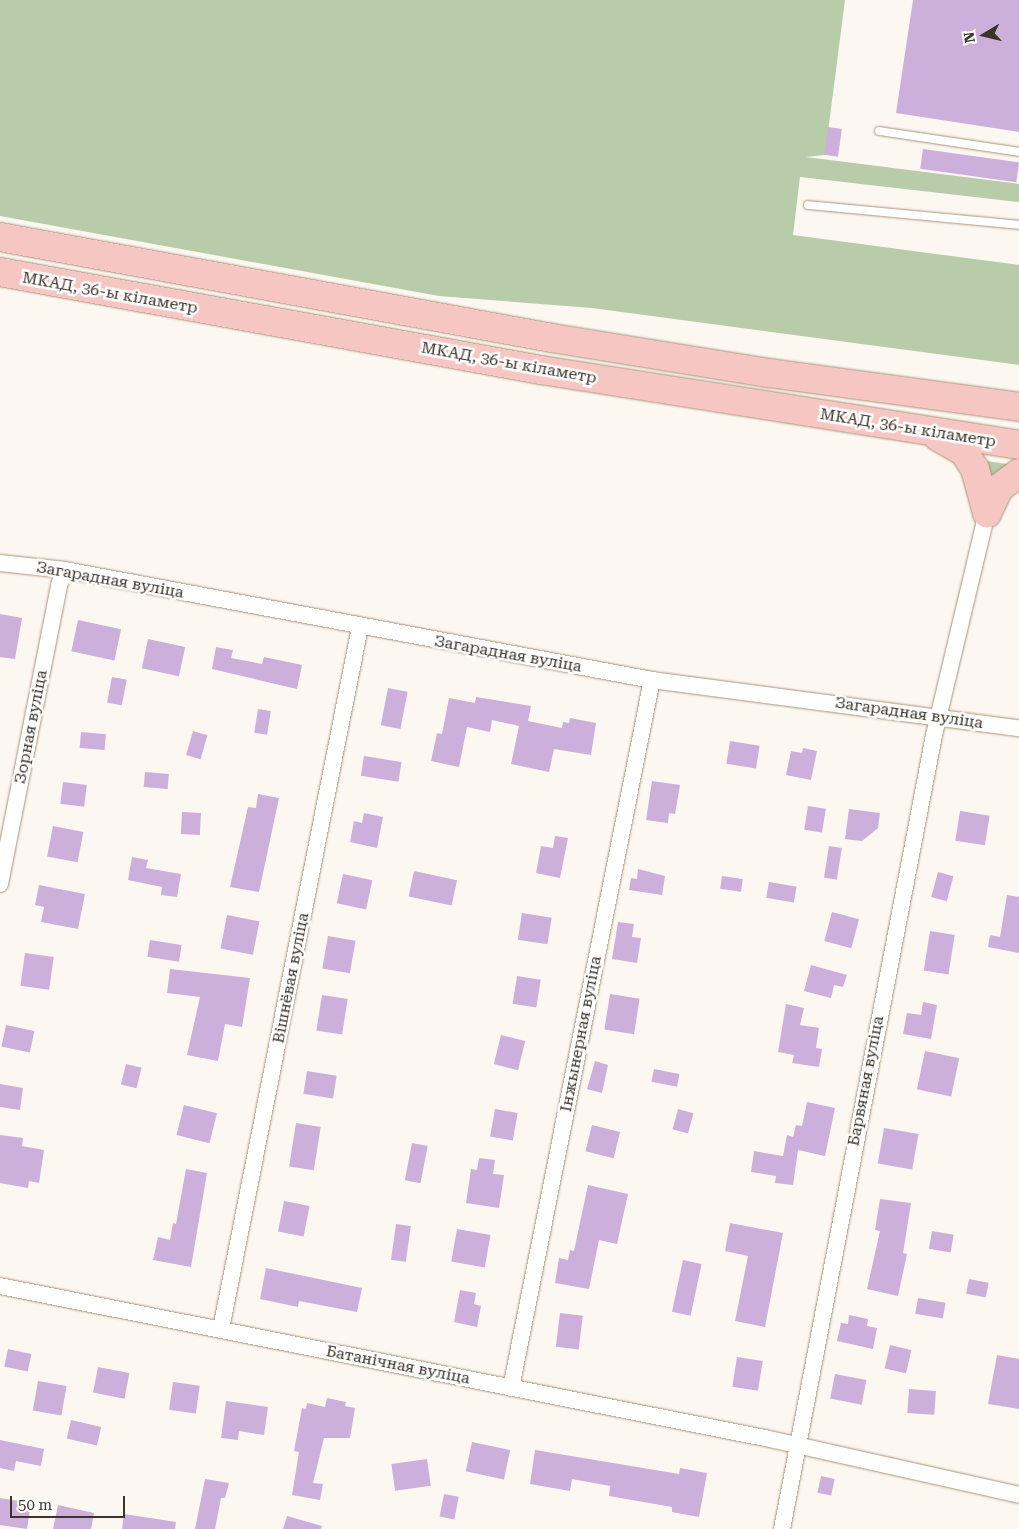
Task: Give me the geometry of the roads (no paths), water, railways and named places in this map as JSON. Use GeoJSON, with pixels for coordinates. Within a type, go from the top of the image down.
{"type":"FeatureCollection","features":[{"type":"Feature","properties":{"kind":"highway","name":"МКАД, 36-ы кіламетр"},"geometry":{"type":"LineString","coordinates":[[0,237],[552,338],[769,374],[1019,407]]}},
{"type":"Feature","properties":{"kind":"highway","name":"МКАД, 36-ы кіламетр"},"geometry":{"type":"LineString","coordinates":[[0,272],[541,370],[1019,445]]}},
{"type":"Feature","properties":{"kind":"highway"},"geometry":{"type":"LineString","coordinates":[[930,432],[964,452],[975,469],[987,513]]}},
{"type":"Feature","properties":{"kind":"highway"},"geometry":{"type":"LineString","coordinates":[[987,513],[999,488],[1019,473]]}},
{"type":"Feature","properties":{"kind":"street","name":"Барвяная вуліца"},"geometry":{"type":"LineString","coordinates":[[782,1529],[796,1445],[938,717],[987,513]]}},
{"type":"Feature","properties":{"kind":"street","name":"Загарадная вуліца"},"geometry":{"type":"LineString","coordinates":[[0,563],[65,570],[360,627],[652,680],[1019,728]]}},
{"type":"Feature","properties":{"kind":"street","name":"Зорная вуліца"},"geometry":{"type":"LineString","coordinates":[[0,884],[59,584],[65,570]]}},
{"type":"Feature","properties":{"kind":"street","name":"Вішнёвая вуліца"},"geometry":{"type":"LineString","coordinates":[[221,1329],[360,627]]}},
{"type":"Feature","properties":{"kind":"street","name":"Інжынерная вуліца"},"geometry":{"type":"LineString","coordinates":[[511,1388],[652,680]]}},
{"type":"Feature","properties":{"kind":"street","name":"Батанічная вуліца"},"geometry":{"type":"LineString","coordinates":[[0,1286],[796,1445],[1019,1495]]}},
{"type":"Feature","properties":{"kind":"lane"},"geometry":{"type":"LineString","coordinates":[[879,131],[1019,152]]}},
{"type":"Feature","properties":{"kind":"lane"},"geometry":{"type":"LineString","coordinates":[[808,204],[1019,225]]}}]}
